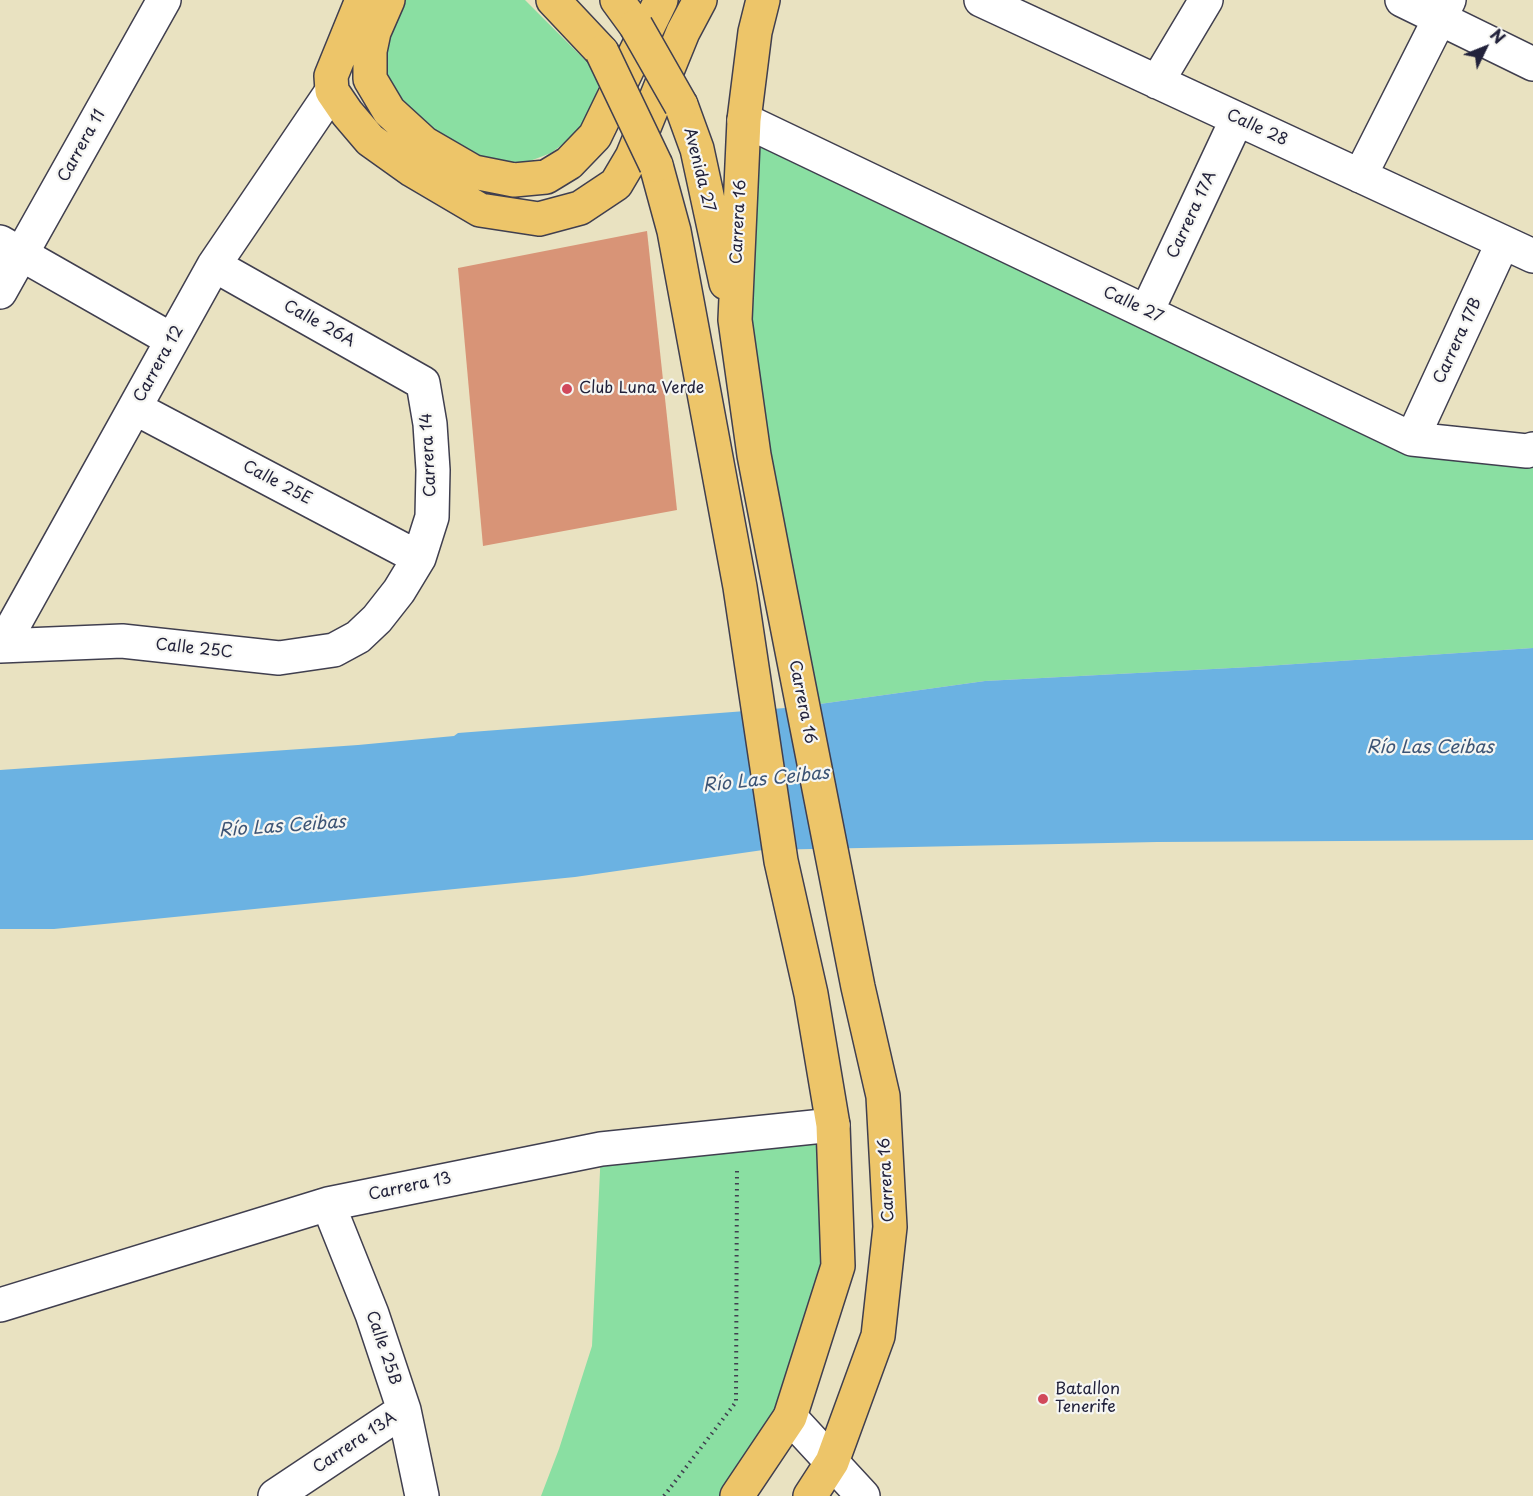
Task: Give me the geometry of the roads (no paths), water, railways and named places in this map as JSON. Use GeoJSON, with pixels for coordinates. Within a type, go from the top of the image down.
{"type":"FeatureCollection","features":[{"type":"Feature","properties":{"kind":"main road"},"geometry":{"type":"LineString","coordinates":[[362,0],[331,76],[332,92],[346,113],[370,140],[412,170],[480,210],[539,219],[580,208],[615,184],[632,157],[683,32],[700,0]]}},
{"type":"Feature","properties":{"kind":"main road"},"geometry":{"type":"LineString","coordinates":[[388,0],[374,32],[369,51],[370,79],[389,111],[424,143],[474,172],[514,180],[546,177],[569,163],[595,136],[661,0]]}},
{"type":"Feature","properties":{"kind":"main road"},"geometry":{"type":"LineString","coordinates":[[553,0],[602,52],[656,165],[674,231],[740,586],[781,861],[811,994],[833,1125],[838,1266],[790,1416],[736,1496]]}},
{"type":"Feature","properties":{"kind":"main road","name":"Carrera 16"},"geometry":{"type":"LineString","coordinates":[[763,0],[755,32],[744,120],[735,320],[754,455],[858,987],[884,1096],[890,1227],[878,1336],[832,1462],[810,1496]]}},
{"type":"Feature","properties":{"kind":"main road","name":"Avenida 27"},"geometry":{"type":"LineString","coordinates":[[626,13],[681,105],[697,149],[707,204],[735,320]]}},
{"type":"Feature","properties":{"kind":"street","name":"Carrera 11"},"geometry":{"type":"LineString","coordinates":[[0,292],[11,248],[164,0]]}},
{"type":"Feature","properties":{"kind":"street","name":"Calle 28"},"geometry":{"type":"LineString","coordinates":[[981,0],[1533,256]]}},
{"type":"Feature","properties":{"kind":"street"},"geometry":{"type":"LineString","coordinates":[[1157,82],[1206,0]]}},
{"type":"Feature","properties":{"kind":"street"},"geometry":{"type":"LineString","coordinates":[[1402,0],[1444,9],[1533,64]]}},
{"type":"Feature","properties":{"kind":"street"},"geometry":{"type":"LineString","coordinates":[[1360,176],[1444,9]]}},
{"type":"Feature","properties":{"kind":"street","name":"Carrera 12"},"geometry":{"type":"LineString","coordinates":[[1,646],[214,265],[332,92]]}},
{"type":"Feature","properties":{"kind":"street","name":"Carrera 17A"},"geometry":{"type":"LineString","coordinates":[[1147,311],[1237,119]]}},
{"type":"Feature","properties":{"kind":"street","name":"Calle 27"},"geometry":{"type":"LineString","coordinates":[[744,120],[1412,439],[1527,451],[1533,449]]}},
{"type":"Feature","properties":{"kind":"street","name":"Carrera 17B"},"geometry":{"type":"LineString","coordinates":[[1412,439],[1503,242]]}},
{"type":"Feature","properties":{"kind":"street"},"geometry":{"type":"LineString","coordinates":[[11,248],[172,340]]}},
{"type":"Feature","properties":{"kind":"street","name":"Calle 26A"},"geometry":{"type":"LineString","coordinates":[[214,265],[423,383]]}},
{"type":"Feature","properties":{"kind":"street","name":"Carrera 14"},"geometry":{"type":"LineString","coordinates":[[377,619],[399,591],[419,558],[432,517],[433,470],[430,424],[423,383]]}},
{"type":"Feature","properties":{"kind":"street","name":"Calle 25E"},"geometry":{"type":"LineString","coordinates":[[135,408],[419,558]]}},
{"type":"Feature","properties":{"kind":"street","name":"Calle 25C"},"geometry":{"type":"LineString","coordinates":[[1,646],[122,641],[279,658],[334,650],[358,637],[377,619]]}},
{"type":"Feature","properties":{"kind":"street","name":"Carrera 13"},"geometry":{"type":"LineString","coordinates":[[0,1305],[328,1204],[601,1149],[833,1125]]}},
{"type":"Feature","properties":{"kind":"street","name":"Calle 25B"},"geometry":{"type":"LineString","coordinates":[[328,1204],[372,1314],[404,1410],[422,1496]]}},
{"type":"Feature","properties":{"kind":"street","name":"Carrera 13A"},"geometry":{"type":"LineString","coordinates":[[275,1496],[404,1410]]}},
{"type":"Feature","properties":{"kind":"street"},"geometry":{"type":"LineString","coordinates":[[790,1416],[863,1496]]}},
{"type":"Feature","properties":{"kind":"water","name":"Río Las Ceibas"},"geometry":{"type":"Polygon","coordinates":[[[1533,648],[1533,840],[1157,842],[763,850],[575,877],[54,929],[0,929],[0,770],[358,745],[454,736],[458,733],[798,707],[985,681],[1251,667],[1533,648]]]}},
{"type":"Feature","properties":{"kind":"place","name":"Club Luna Verde"},"geometry":{"type":"Point","coordinates":[567,389]}},
{"type":"Feature","properties":{"kind":"place","name":"Batallon Tenerife"},"geometry":{"type":"Point","coordinates":[1043,1399]}}]}
